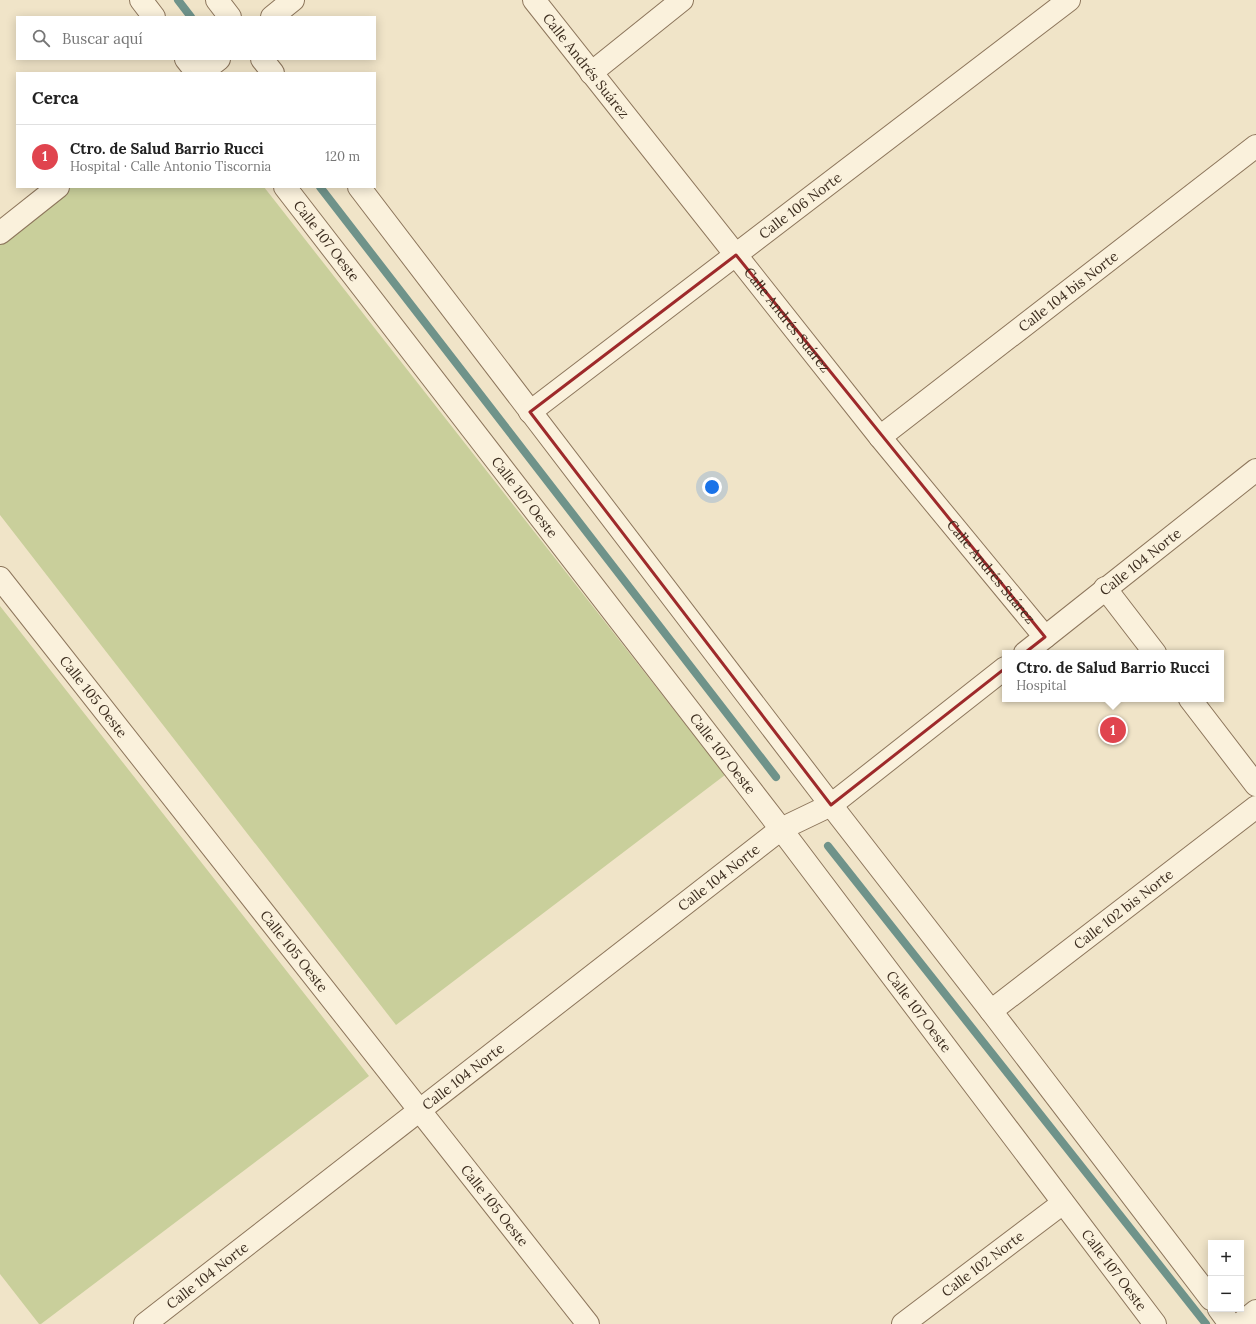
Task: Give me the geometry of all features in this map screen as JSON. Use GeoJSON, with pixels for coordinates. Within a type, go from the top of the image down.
{"type":"FeatureCollection","features":[{"type":"Feature","properties":{"kind":"street"},"geometry":{"type":"LineString","coordinates":[[141,0],[153,16]]}},
{"type":"Feature","properties":{"kind":"street"},"geometry":{"type":"LineString","coordinates":[[217,0],[229,16]]}},
{"type":"Feature","properties":{"kind":"street"},"geometry":{"type":"LineString","coordinates":[[273,16],[293,0]]}},
{"type":"Feature","properties":{"kind":"street","name":"Calle Andrés Suárez"},"geometry":{"type":"LineString","coordinates":[[534,0],[880,437],[1045,637]]}},
{"type":"Feature","properties":{"kind":"street"},"geometry":{"type":"LineString","coordinates":[[591,73],[682,0]]}},
{"type":"Feature","properties":{"kind":"street","name":"Calle 106 Norte"},"geometry":{"type":"LineString","coordinates":[[530,412],[1069,0]]}},
{"type":"Feature","properties":{"kind":"street"},"geometry":{"type":"LineString","coordinates":[[187,60],[196,72]]}},
{"type":"Feature","properties":{"kind":"street"},"geometry":{"type":"LineString","coordinates":[[202,72],[217,60]]}},
{"type":"Feature","properties":{"kind":"street"},"geometry":{"type":"LineString","coordinates":[[263,60],[272,72]]}},
{"type":"Feature","properties":{"kind":"street","name":"Calle 104 bis Norte"},"geometry":{"type":"LineString","coordinates":[[880,437],[1256,146]]}},
{"type":"Feature","properties":{"kind":"street"},"geometry":{"type":"LineString","coordinates":[[0,234],[57,188]]}},
{"type":"Feature","properties":{"kind":"street","name":"Calle 107 Oeste"},"geometry":{"type":"LineString","coordinates":[[286,188],[781,829],[1155,1324]]}},
{"type":"Feature","properties":{"kind":"street"},"geometry":{"type":"LineString","coordinates":[[360,188],[1208,1295]]}},
{"type":"Feature","properties":{"kind":"street","name":"Calle 104 Norte"},"geometry":{"type":"LineString","coordinates":[[1029,650],[1105,588],[1256,470]]}},
{"type":"Feature","properties":{"kind":"street","name":"Calle 105 Oeste"},"geometry":{"type":"LineString","coordinates":[[0,578],[588,1324]]}},
{"type":"Feature","properties":{"kind":"street"},"geometry":{"type":"LineString","coordinates":[[1105,588],[1153,650]]}},
{"type":"Feature","properties":{"kind":"street"},"geometry":{"type":"LineString","coordinates":[[831,805],[1002,670]]}},
{"type":"Feature","properties":{"kind":"street"},"geometry":{"type":"LineString","coordinates":[[1192,702],[1256,785]]}},
{"type":"Feature","properties":{"kind":"street","name":"Calle 104 Norte"},"geometry":{"type":"LineString","coordinates":[[145,1324],[781,829],[831,805]]}},
{"type":"Feature","properties":{"kind":"street","name":"Calle 102 bis Norte"},"geometry":{"type":"LineString","coordinates":[[991,1011],[1256,807]]}},
{"type":"Feature","properties":{"kind":"street","name":"Calle 102 Norte"},"geometry":{"type":"LineString","coordinates":[[904,1324],[1063,1203]]}},
{"type":"Feature","properties":{"kind":"street"},"geometry":{"type":"LineString","coordinates":[[1240,1324],[1256,1311]]}},
{"type":"Feature","properties":{"kind":"street"},"geometry":{"type":"LineString","coordinates":[[1221,1312],[1230,1324]]}},
{"type":"Feature","properties":{"kind":"highlighted area"},"geometry":{"type":"Polygon","coordinates":[[[736,255],[1045,637],[831,805],[530,412],[736,255]]]}},
{"type":"Feature","properties":{"kind":"green space"},"geometry":{"type":"Polygon","coordinates":[[[57,188],[265,188],[725,775],[396,1025],[0,515],[0,235],[57,188]]]}},
{"type":"Feature","properties":{"kind":"green space"},"geometry":{"type":"Polygon","coordinates":[[[0,606],[369,1076],[41,1324],[39,1324],[0,1274],[0,606]]]}},
{"type":"Feature","properties":{"kind":"waterway"},"geometry":{"type":"LineString","coordinates":[[178,0],[190,16]]}},
{"type":"Feature","properties":{"kind":"waterway"},"geometry":{"type":"LineString","coordinates":[[321,188],[776,777]]}},
{"type":"Feature","properties":{"kind":"waterway"},"geometry":{"type":"LineString","coordinates":[[828,846],[1206,1324]]}},
{"type":"Feature","properties":{"kind":"place","name":"Ctro. de Salud Barrio Rucci"},"geometry":{"type":"Point","coordinates":[1113,730]}}]}
